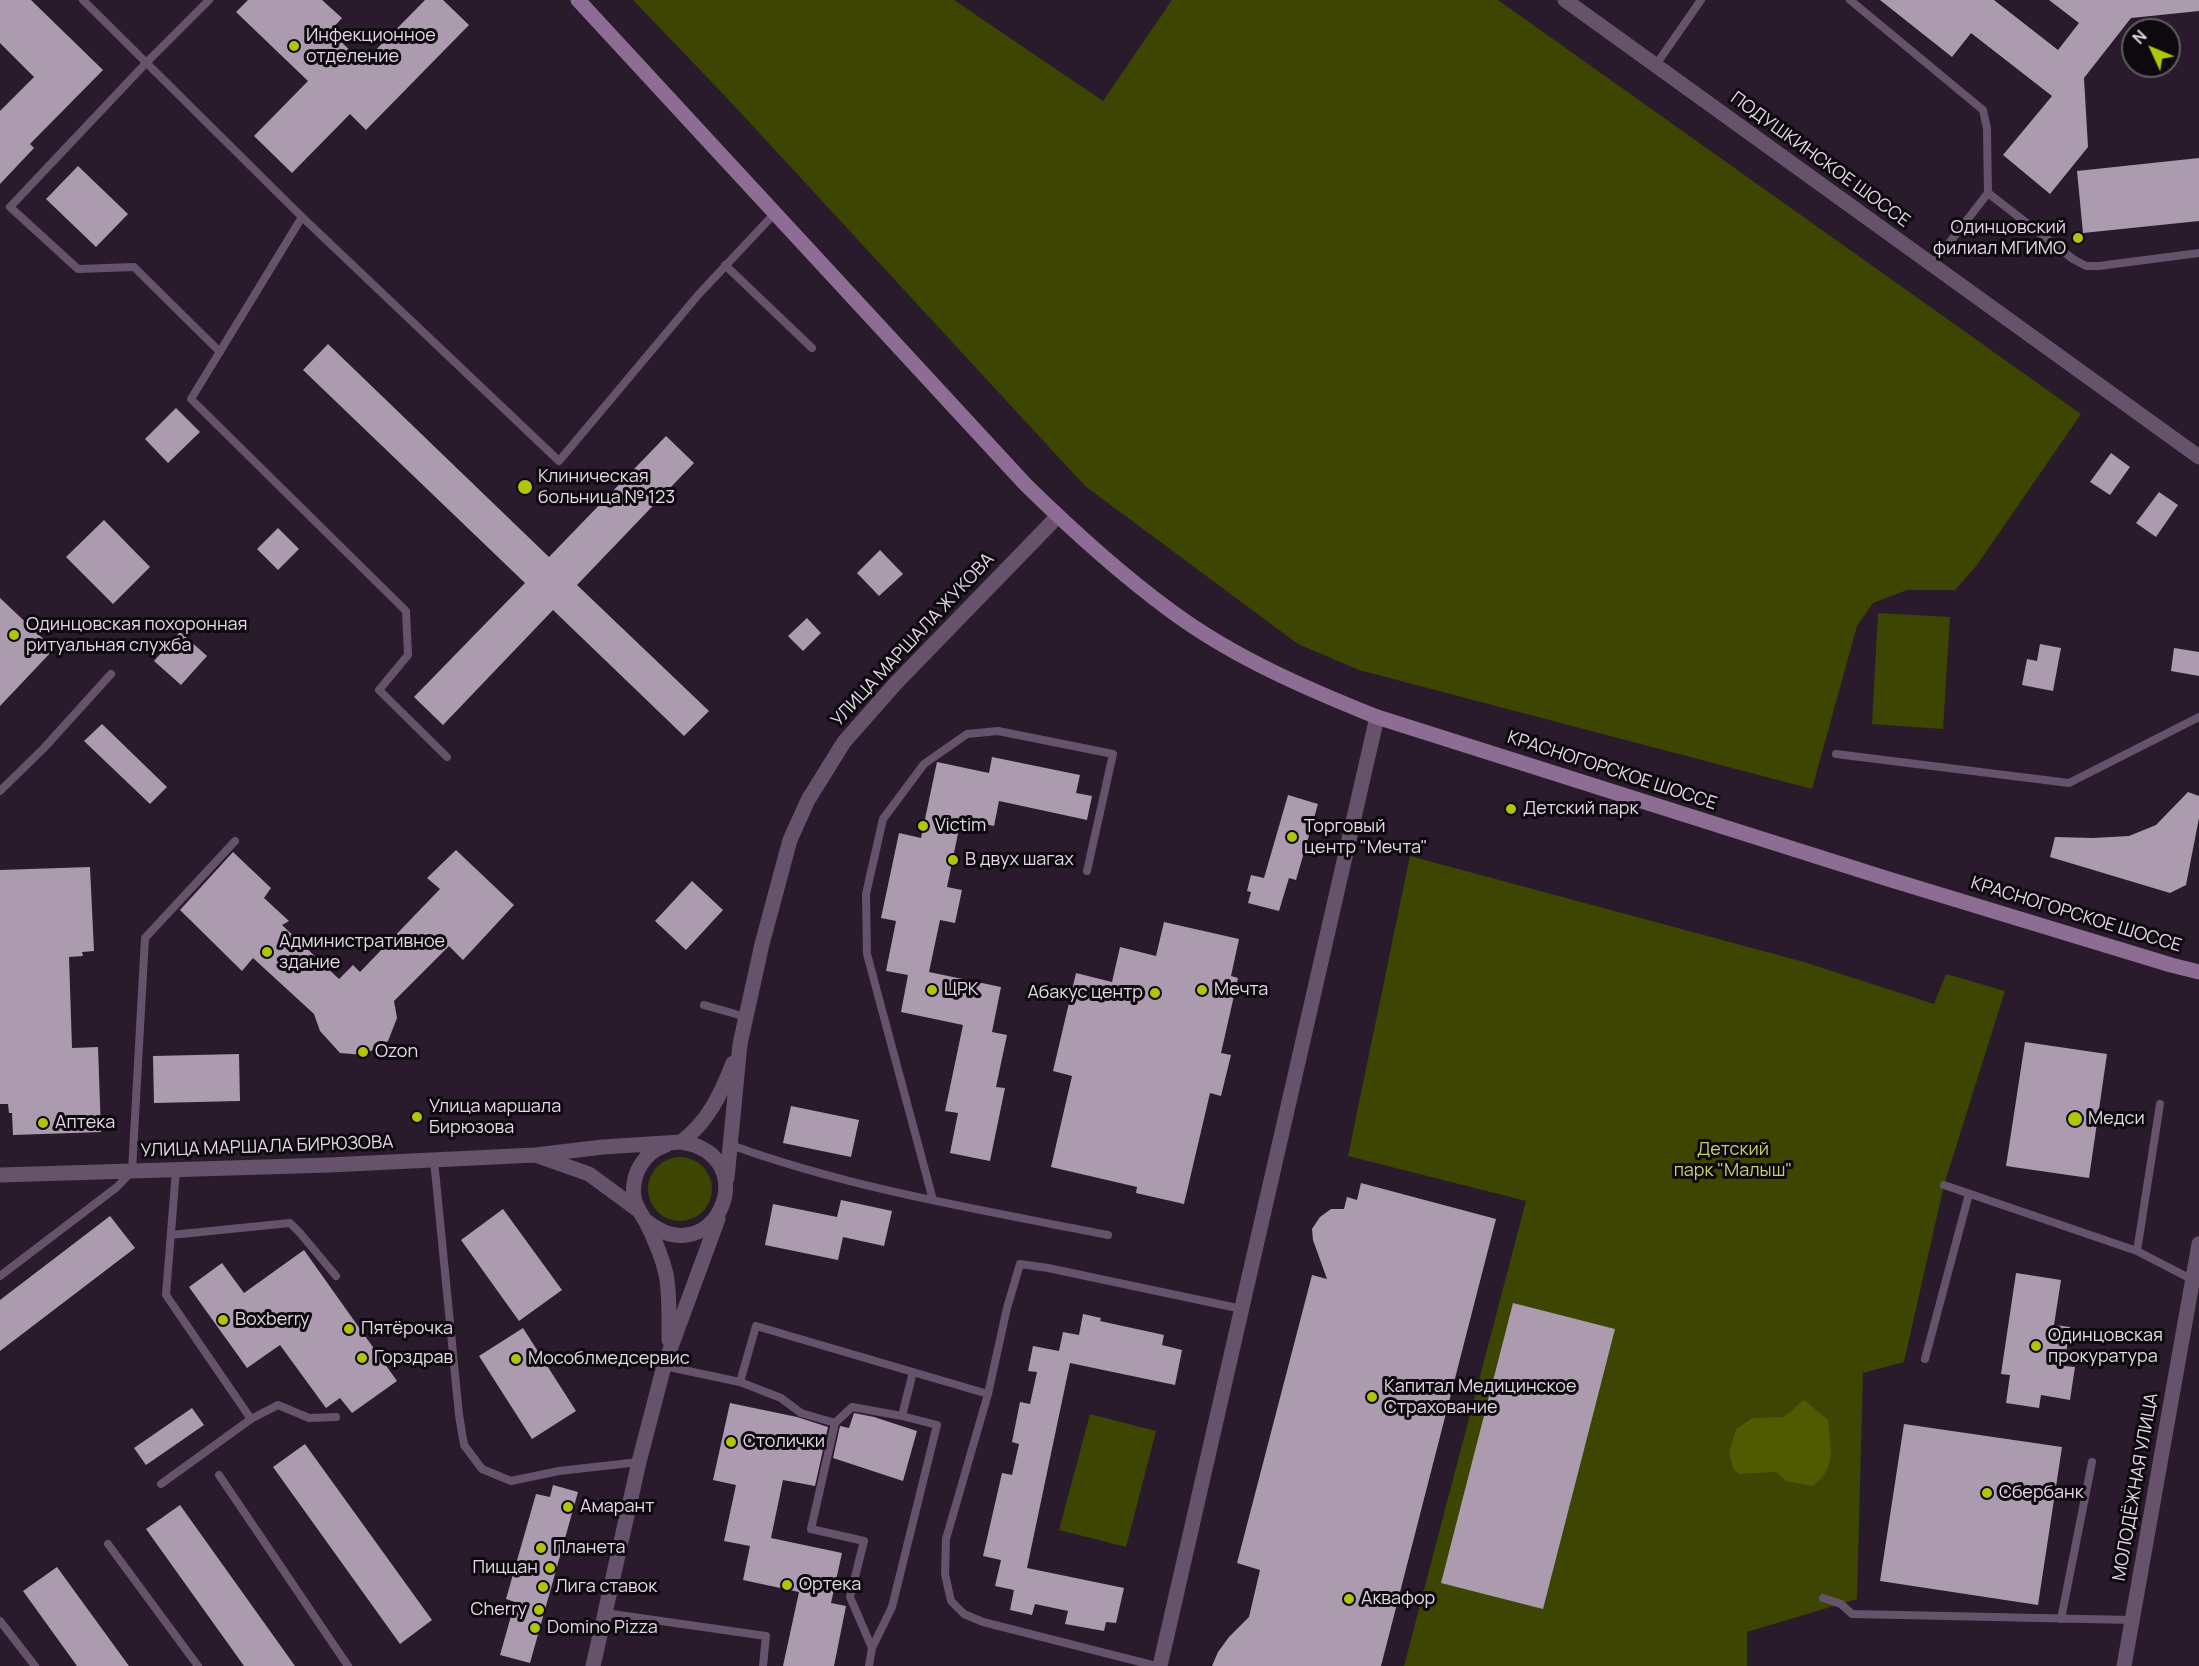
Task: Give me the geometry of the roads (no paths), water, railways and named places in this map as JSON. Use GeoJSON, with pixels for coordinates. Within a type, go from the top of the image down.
{"type":"FeatureCollection","features":[{"type":"Feature","properties":{"kind":"main road","name":"КРАСНОГОРСКОЕ ШОССЕ"},"geometry":{"type":"LineString","coordinates":[[578,0],[1026,485],[1058,516],[1145,590],[1209,636],[1255,663],[1314,692],[1377,717],[1885,878],[2199,972]]}},
{"type":"Feature","properties":{"kind":"street","name":"ПОДУШКИНСКОЕ ШОССЕ"},"geometry":{"type":"LineString","coordinates":[[1565,0],[2199,457]]}},
{"type":"Feature","properties":{"kind":"street","name":"УЛИЦА МАРШАЛА ЖУКОВА"},"geometry":{"type":"LineString","coordinates":[[727,1186],[740,1044],[762,944],[790,840],[814,790],[844,742],[896,683],[1058,516]]}},
{"type":"Feature","properties":{"kind":"street"},"geometry":{"type":"LineString","coordinates":[[1158,1666],[1377,717]]}},
{"type":"Feature","properties":{"kind":"street"},"geometry":{"type":"LineString","coordinates":[[678,1143],[702,1122],[713,1107],[724,1086],[740,1044]]}},
{"type":"Feature","properties":{"kind":"street"},"geometry":{"type":"LineString","coordinates":[[593,1666],[639,1462],[667,1359],[726,1199],[727,1186],[720,1164],[712,1155],[692,1144],[678,1143],[662,1146],[651,1152],[636,1173],[633,1185],[634,1198],[657,1246],[666,1273],[669,1302],[667,1359]]}},
{"type":"Feature","properties":{"kind":"street","name":"УЛИЦА МАРШАЛА БИРЮЗОВА"},"geometry":{"type":"LineString","coordinates":[[0,1175],[435,1160],[535,1155],[603,1147],[678,1143]]}},
{"type":"Feature","properties":{"kind":"street"},"geometry":{"type":"LineString","coordinates":[[535,1155],[588,1174],[642,1215],[655,1229],[667,1234],[680,1236],[704,1229],[721,1211]]}},
{"type":"Feature","properties":{"kind":"street","name":"МОЛОДЁЖНАЯ УЛИЦА"},"geometry":{"type":"LineString","coordinates":[[2124,1666],[2196,1282],[2199,1244]]}},
{"type":"Feature","properties":{"kind":"lane"},"geometry":{"type":"LineString","coordinates":[[83,0],[302,217],[560,461],[724,265],[775,213]]}},
{"type":"Feature","properties":{"kind":"lane"},"geometry":{"type":"LineString","coordinates":[[209,0],[10,207],[78,269],[134,267],[220,352]]}},
{"type":"Feature","properties":{"kind":"lane"},"geometry":{"type":"LineString","coordinates":[[1655,66],[1701,0]]}},
{"type":"Feature","properties":{"kind":"lane"},"geometry":{"type":"LineString","coordinates":[[1850,0],[1983,110],[1987,129],[1988,193],[1932,265]]}},
{"type":"Feature","properties":{"kind":"lane"},"geometry":{"type":"LineString","coordinates":[[1988,193],[2073,259],[2086,266],[2199,253]]}},
{"type":"Feature","properties":{"kind":"lane"},"geometry":{"type":"LineString","coordinates":[[302,217],[191,399],[406,611],[408,655],[379,690],[447,757]]}},
{"type":"Feature","properties":{"kind":"lane"},"geometry":{"type":"LineString","coordinates":[[724,265],[812,348]]}},
{"type":"Feature","properties":{"kind":"lane"},"geometry":{"type":"LineString","coordinates":[[0,791],[44,748],[111,674]]}},
{"type":"Feature","properties":{"kind":"lane"},"geometry":{"type":"LineString","coordinates":[[1836,754],[2069,783],[2199,717]]}},
{"type":"Feature","properties":{"kind":"lane"},"geometry":{"type":"LineString","coordinates":[[933,1200],[867,954],[866,894],[883,819],[924,764],[967,734],[998,731],[1113,754],[1087,871]]}},
{"type":"Feature","properties":{"kind":"lane"},"geometry":{"type":"LineString","coordinates":[[0,1276],[117,1187],[132,1171],[145,938],[235,841]]}},
{"type":"Feature","properties":{"kind":"lane"},"geometry":{"type":"LineString","coordinates":[[704,1005],[746,1017]]}},
{"type":"Feature","properties":{"kind":"lane"},"geometry":{"type":"LineString","coordinates":[[2137,1251],[2160,1104]]}},
{"type":"Feature","properties":{"kind":"lane"},"geometry":{"type":"LineString","coordinates":[[730,1145],[782,1162],[933,1200],[1108,1236]]}},
{"type":"Feature","properties":{"kind":"lane"},"geometry":{"type":"LineString","coordinates":[[435,1160],[459,1415],[464,1445],[482,1469],[511,1481],[559,1471],[639,1462]]}},
{"type":"Feature","properties":{"kind":"lane"},"geometry":{"type":"LineString","coordinates":[[176,1170],[166,1295],[251,1419]]}},
{"type":"Feature","properties":{"kind":"lane"},"geometry":{"type":"LineString","coordinates":[[1944,1185],[2137,1251],[2196,1282]]}},
{"type":"Feature","properties":{"kind":"lane"},"geometry":{"type":"LineString","coordinates":[[1925,1359],[1970,1194]]}},
{"type":"Feature","properties":{"kind":"lane"},"geometry":{"type":"LineString","coordinates":[[171,1235],[290,1223],[336,1276]]}},
{"type":"Feature","properties":{"kind":"lane"},"geometry":{"type":"LineString","coordinates":[[1158,1666],[983,1622],[964,1614],[951,1601],[945,1574],[946,1539],[988,1394],[1006,1308],[1020,1264],[1242,1309]]}},
{"type":"Feature","properties":{"kind":"lane"},"geometry":{"type":"LineString","coordinates":[[740,1382],[756,1326],[988,1394]]}},
{"type":"Feature","properties":{"kind":"lane"},"geometry":{"type":"LineString","coordinates":[[667,1359],[740,1382],[781,1398],[801,1413],[836,1423]]}},
{"type":"Feature","properties":{"kind":"lane"},"geometry":{"type":"LineString","coordinates":[[902,1416],[913,1372]]}},
{"type":"Feature","properties":{"kind":"lane"},"geometry":{"type":"LineString","coordinates":[[161,1484],[251,1419],[278,1405],[309,1418],[336,1417]]}},
{"type":"Feature","properties":{"kind":"lane"},"geometry":{"type":"LineString","coordinates":[[869,1666],[872,1648],[892,1608],[937,1425],[852,1407],[836,1423],[811,1529],[864,1541],[850,1597],[872,1648]]}},
{"type":"Feature","properties":{"kind":"lane"},"geometry":{"type":"LineString","coordinates":[[2061,1619],[2092,1462]]}},
{"type":"Feature","properties":{"kind":"lane"},"geometry":{"type":"LineString","coordinates":[[219,1475],[348,1666]]}},
{"type":"Feature","properties":{"kind":"lane"},"geometry":{"type":"LineString","coordinates":[[108,1544],[198,1666]]}},
{"type":"Feature","properties":{"kind":"lane"},"geometry":{"type":"LineString","coordinates":[[1823,1598],[1841,1604],[1852,1614],[2132,1620]]}},
{"type":"Feature","properties":{"kind":"lane"},"geometry":{"type":"LineString","coordinates":[[604,1613],[766,1636],[763,1666]]}},
{"type":"Feature","properties":{"kind":"lane"},"geometry":{"type":"LineString","coordinates":[[0,1621],[35,1666]]}},
{"type":"Feature","properties":{"kind":"place","name":"Инфекционное отделение"},"geometry":{"type":"Point","coordinates":[294,46]}},
{"type":"Feature","properties":{"kind":"place","name":"Одинцовский филиал МГИМО"},"geometry":{"type":"Point","coordinates":[2078,238]}},
{"type":"Feature","properties":{"kind":"place","name":"Клиническая больница № 123"},"geometry":{"type":"Point","coordinates":[525,487]}},
{"type":"Feature","properties":{"kind":"place","name":"Одинцовская похоронная ритуальная служба"},"geometry":{"type":"Point","coordinates":[14,635]}},
{"type":"Feature","properties":{"kind":"place","name":"Детский парк"},"geometry":{"type":"Point","coordinates":[1511,809]}},
{"type":"Feature","properties":{"kind":"place","name":"Victim"},"geometry":{"type":"Point","coordinates":[923,826]}},
{"type":"Feature","properties":{"kind":"place","name":"Торговый центр \"Мечта\""},"geometry":{"type":"Point","coordinates":[1292,837]}},
{"type":"Feature","properties":{"kind":"place","name":"В двух шагах"},"geometry":{"type":"Point","coordinates":[953,860]}},
{"type":"Feature","properties":{"kind":"place","name":"Административное здание"},"geometry":{"type":"Point","coordinates":[267,952]}},
{"type":"Feature","properties":{"kind":"place","name":"ЦРК"},"geometry":{"type":"Point","coordinates":[932,990]}},
{"type":"Feature","properties":{"kind":"place","name":"Мечта"},"geometry":{"type":"Point","coordinates":[1202,990]}},
{"type":"Feature","properties":{"kind":"place","name":"Абакус центр"},"geometry":{"type":"Point","coordinates":[1155,993]}},
{"type":"Feature","properties":{"kind":"place","name":"Ozon"},"geometry":{"type":"Point","coordinates":[363,1052]}},
{"type":"Feature","properties":{"kind":"place","name":"Улица маршала Бирюзова"},"geometry":{"type":"Point","coordinates":[417,1117]}},
{"type":"Feature","properties":{"kind":"place","name":"Медси"},"geometry":{"type":"Point","coordinates":[2075,1119]}},
{"type":"Feature","properties":{"kind":"place","name":"Аптека"},"geometry":{"type":"Point","coordinates":[43,1123]}},
{"type":"Feature","properties":{"kind":"place","name":"Boxberry"},"geometry":{"type":"Point","coordinates":[223,1320]}},
{"type":"Feature","properties":{"kind":"place","name":"Пятёрочка"},"geometry":{"type":"Point","coordinates":[349,1329]}},
{"type":"Feature","properties":{"kind":"place","name":"Одинцовская прокуратура"},"geometry":{"type":"Point","coordinates":[2036,1346]}},
{"type":"Feature","properties":{"kind":"place","name":"Горздрав"},"geometry":{"type":"Point","coordinates":[362,1358]}},
{"type":"Feature","properties":{"kind":"place","name":"Мособлмедсервис"},"geometry":{"type":"Point","coordinates":[516,1359]}},
{"type":"Feature","properties":{"kind":"place","name":"Капитал Медицинское Страхование"},"geometry":{"type":"Point","coordinates":[1372,1397]}},
{"type":"Feature","properties":{"kind":"place","name":"Столички"},"geometry":{"type":"Point","coordinates":[731,1442]}},
{"type":"Feature","properties":{"kind":"place","name":"Сбербанк"},"geometry":{"type":"Point","coordinates":[1987,1493]}},
{"type":"Feature","properties":{"kind":"place","name":"Амарант"},"geometry":{"type":"Point","coordinates":[568,1507]}},
{"type":"Feature","properties":{"kind":"place","name":"Планета"},"geometry":{"type":"Point","coordinates":[541,1548]}},
{"type":"Feature","properties":{"kind":"place","name":"Пиццан"},"geometry":{"type":"Point","coordinates":[550,1568]}},
{"type":"Feature","properties":{"kind":"place","name":"Ортека"},"geometry":{"type":"Point","coordinates":[787,1585]}},
{"type":"Feature","properties":{"kind":"place","name":"Лига ставок"},"geometry":{"type":"Point","coordinates":[543,1587]}},
{"type":"Feature","properties":{"kind":"place","name":"Аквафор"},"geometry":{"type":"Point","coordinates":[1349,1599]}},
{"type":"Feature","properties":{"kind":"place","name":"Cherry"},"geometry":{"type":"Point","coordinates":[539,1610]}},
{"type":"Feature","properties":{"kind":"place","name":"Domino Pizza"},"geometry":{"type":"Point","coordinates":[535,1628]}},
{"type":"Feature","properties":{"kind":"park label","name":"Детский парк \"Малыш\""},"geometry":{"type":"Point","coordinates":[1733,1160]}}]}
